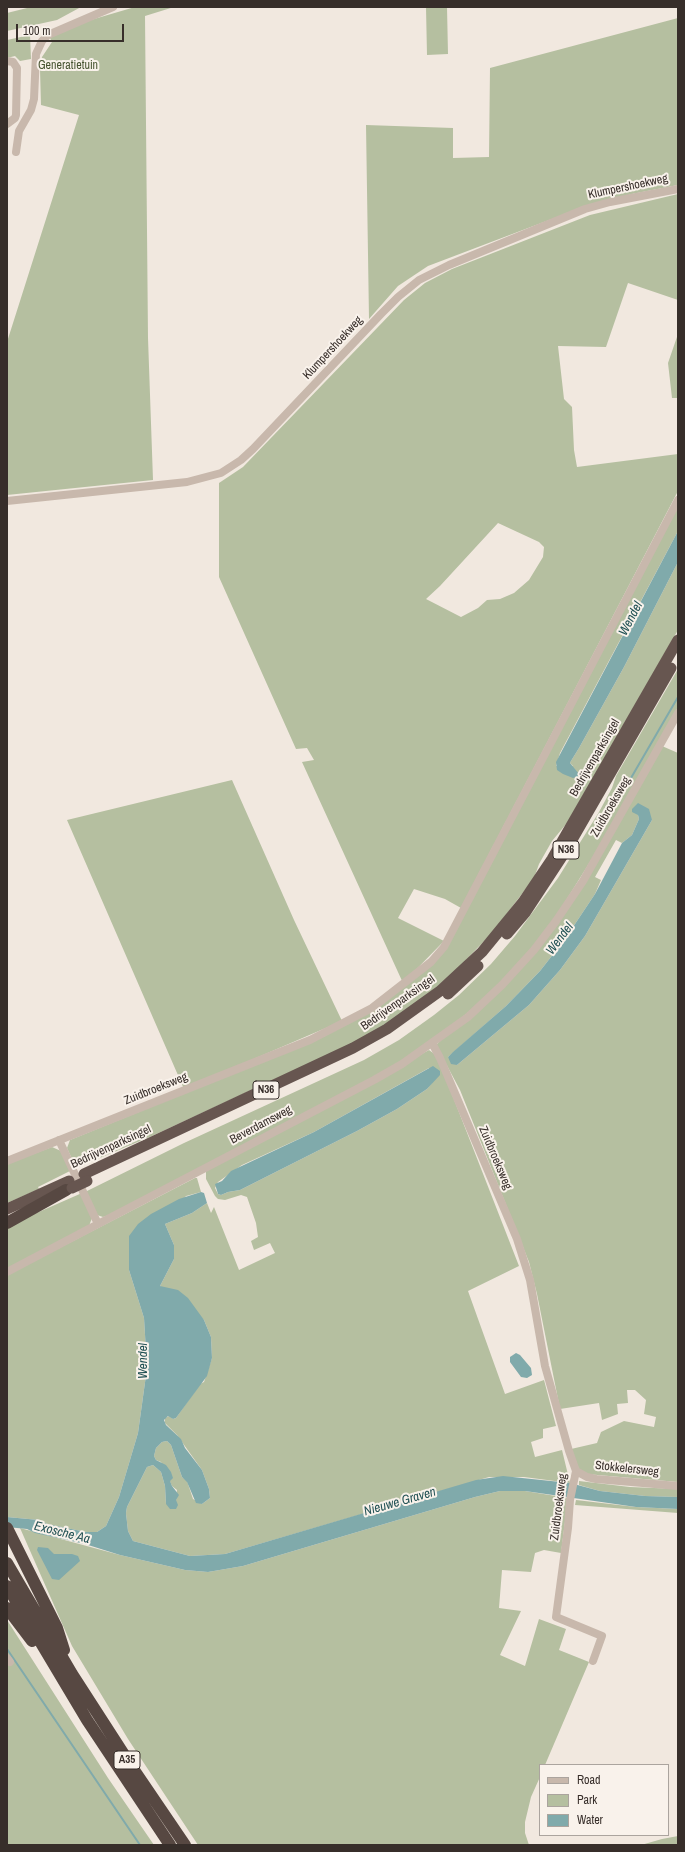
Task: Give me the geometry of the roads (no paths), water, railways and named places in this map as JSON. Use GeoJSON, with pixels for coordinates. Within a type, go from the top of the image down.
{"type":"FeatureCollection","features":[{"type":"Feature","properties":{"kind":"highway","name":"Bedrijvenparksingel"},"geometry":{"type":"LineString","coordinates":[[7,1218],[85,1177],[353,1048],[397,1022],[440,991],[482,952],[523,902],[552,859],[678,640]]}},
{"type":"Feature","properties":{"kind":"highway","name":"Bedrijvenparksingel"},"geometry":{"type":"LineString","coordinates":[[85,1177],[350,1058],[407,1025],[451,991],[486,958],[510,932],[546,882],[678,655]]}},
{"type":"Feature","properties":{"kind":"highway","name":"Bedrijvenparksingel"},"geometry":{"type":"LineString","coordinates":[[7,1209],[69,1186]]}},
{"type":"Feature","properties":{"kind":"highway"},"geometry":{"type":"LineString","coordinates":[[7,1223],[69,1186]]}},
{"type":"Feature","properties":{"kind":"highway","name":"A35"},"geometry":{"type":"LineString","coordinates":[[8,1531],[57,1628],[72,1674]]}},
{"type":"Feature","properties":{"kind":"highway","name":"A35"},"geometry":{"type":"LineString","coordinates":[[7,1563],[72,1674],[132,1767],[185,1845]]}},
{"type":"Feature","properties":{"kind":"highway","name":"A35"},"geometry":{"type":"LineString","coordinates":[[7,1586],[59,1676],[124,1778],[170,1845]]}},
{"type":"Feature","properties":{"kind":"highway","name":"A35"},"geometry":{"type":"LineString","coordinates":[[7,1608],[59,1676]]}},
{"type":"Feature","properties":{"kind":"street"},"geometry":{"type":"LineString","coordinates":[[16,152],[19,130],[34,99],[35,62],[38,47],[48,35],[113,7]]}},
{"type":"Feature","properties":{"kind":"street"},"geometry":{"type":"LineString","coordinates":[[7,61],[13,62],[17,68],[16,115],[15,118],[7,124]]}},
{"type":"Feature","properties":{"kind":"street","name":"Klumpershoekweg"},"geometry":{"type":"LineString","coordinates":[[7,501],[187,482],[221,473],[237,463],[253,449],[389,306],[419,280],[449,265],[585,208],[678,189]]}},
{"type":"Feature","properties":{"kind":"street","name":"Zuidbroeksweg"},"geometry":{"type":"LineString","coordinates":[[7,1161],[281,1052],[337,1027],[372,1008],[431,962],[444,947],[678,500]]}},
{"type":"Feature","properties":{"kind":"street","name":"Zuidbroeksweg"},"geometry":{"type":"LineString","coordinates":[[593,1661],[602,1636],[556,1617],[568,1528],[570,1500],[576,1471],[568,1451],[545,1366],[525,1261],[440,1058],[432,1043],[468,1017],[502,985],[534,950],[556,921],[583,881],[678,713]]}},
{"type":"Feature","properties":{"kind":"street","name":"Beverdamsweg"},"geometry":{"type":"LineString","coordinates":[[7,1272],[374,1080],[432,1043]]}},
{"type":"Feature","properties":{"kind":"street"},"geometry":{"type":"LineString","coordinates":[[59,1140],[98,1224]]}},
{"type":"Feature","properties":{"kind":"street","name":"Stokkelersweg"},"geometry":{"type":"LineString","coordinates":[[576,1471],[582,1475],[596,1479],[678,1486]]}},
{"type":"Feature","properties":{"kind":"water"},"geometry":{"type":"Polygon","coordinates":[[[678,531],[678,562],[624,667],[570,763],[579,774],[577,777],[573,778],[563,774],[557,770],[556,762],[678,531]]]}},
{"type":"Feature","properties":{"kind":"water"},"geometry":{"type":"Polygon","coordinates":[[[638,803],[649,809],[652,820],[585,936],[560,970],[529,1005],[457,1065],[451,1064],[448,1057],[506,1006],[540,971],[565,939],[595,894],[622,843],[632,835],[639,819],[638,815],[632,812],[632,809],[638,803]]]}},
{"type":"Feature","properties":{"kind":"water"},"geometry":{"type":"Polygon","coordinates":[[[433,1066],[440,1071],[440,1075],[427,1089],[397,1109],[357,1131],[240,1190],[221,1195],[218,1194],[215,1184],[222,1181],[231,1171],[314,1132],[433,1066]]]}},
{"type":"Feature","properties":{"kind":"water","name":"Exosche Aa"},"geometry":{"type":"Polygon","coordinates":[[[201,1192],[204,1193],[207,1203],[192,1213],[165,1224],[174,1245],[174,1259],[160,1286],[178,1290],[188,1298],[204,1320],[211,1337],[212,1358],[207,1376],[176,1418],[173,1419],[168,1416],[164,1420],[166,1425],[181,1439],[185,1448],[202,1470],[209,1489],[210,1498],[202,1504],[196,1503],[187,1482],[182,1477],[171,1445],[167,1441],[162,1442],[156,1448],[154,1456],[156,1460],[166,1465],[171,1472],[173,1478],[170,1481],[179,1495],[176,1500],[178,1505],[176,1509],[170,1509],[166,1504],[165,1486],[161,1472],[153,1465],[147,1467],[127,1507],[126,1513],[128,1531],[133,1541],[190,1556],[225,1554],[476,1480],[503,1476],[570,1483],[600,1491],[645,1496],[678,1497],[678,1509],[636,1507],[525,1491],[500,1491],[475,1497],[243,1566],[208,1572],[185,1570],[120,1555],[85,1544],[35,1533],[27,1529],[7,1527],[7,1517],[39,1520],[47,1524],[86,1532],[97,1532],[106,1526],[119,1497],[138,1433],[147,1368],[144,1318],[129,1270],[129,1236],[138,1224],[151,1214],[179,1199],[201,1192]]]}},
{"type":"Feature","properties":{"kind":"water"},"geometry":{"type":"Polygon","coordinates":[[[516,1353],[520,1355],[531,1368],[532,1375],[527,1378],[521,1377],[510,1362],[510,1357],[516,1353]]]}},
{"type":"Feature","properties":{"kind":"water"},"geometry":{"type":"Polygon","coordinates":[[[38,1547],[48,1548],[54,1554],[72,1554],[78,1556],[80,1561],[59,1580],[52,1579],[37,1550],[38,1547]]]}},
{"type":"Feature","properties":{"kind":"waterway"},"geometry":{"type":"LineString","coordinates":[[624,790],[678,697]]}},
{"type":"Feature","properties":{"kind":"waterway"},"geometry":{"type":"LineString","coordinates":[[7,1649],[140,1845]]}},
{"type":"Feature","properties":{"kind":"park label","name":"Generatietuin"},"geometry":{"type":"Point","coordinates":[68,66]}},
{"type":"Feature","properties":{"kind":"water label","name":"Wendel"},"geometry":{"type":"Point","coordinates":[631,619]}},
{"type":"Feature","properties":{"kind":"water label","name":"Wendel"},"geometry":{"type":"Point","coordinates":[560,939]}},
{"type":"Feature","properties":{"kind":"water label","name":"Wendel"},"geometry":{"type":"Point","coordinates":[144,1361]}},
{"type":"Feature","properties":{"kind":"water label","name":"Nieuwe Graven"},"geometry":{"type":"Point","coordinates":[400,1502]}}]}
